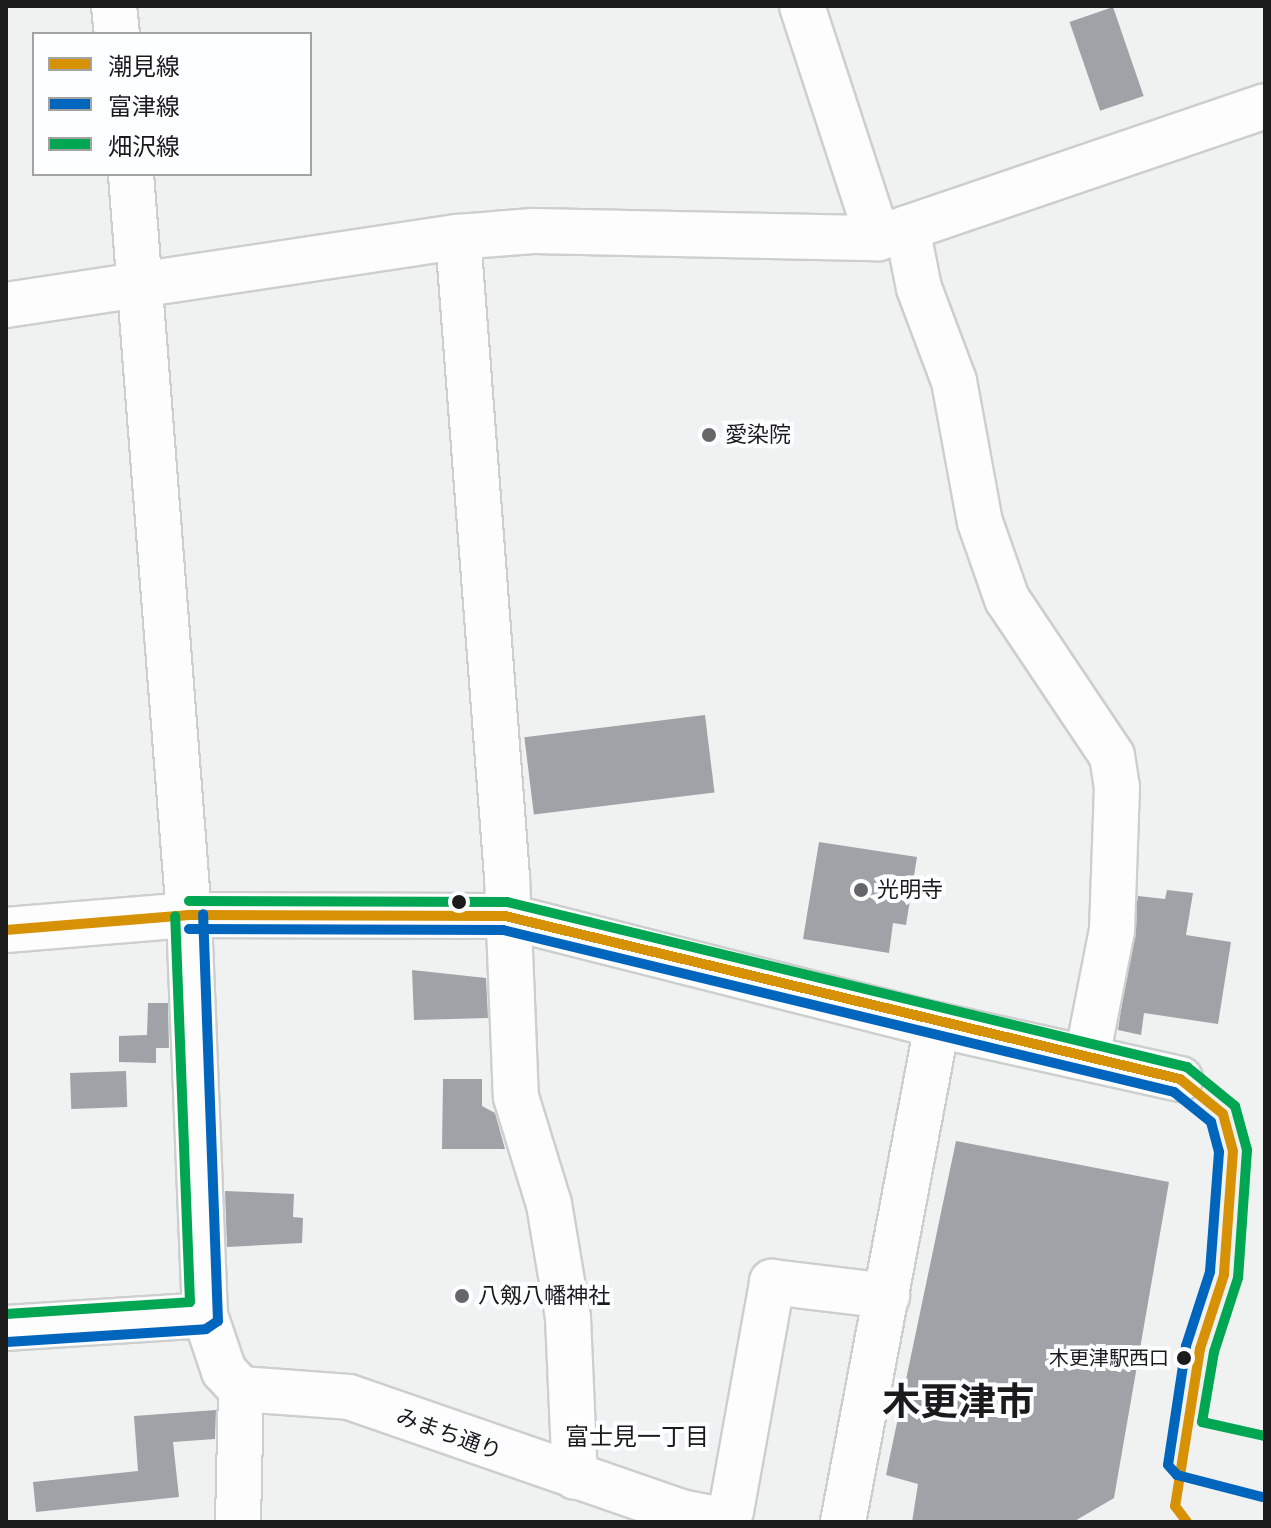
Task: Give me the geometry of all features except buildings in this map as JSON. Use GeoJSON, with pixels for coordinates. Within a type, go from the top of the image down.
{"type":"FeatureCollection","features":[{"type":"Feature","properties":{"kind":"street"},"geometry":{"type":"LineString","coordinates":[[114,6],[117,32]]}},
{"type":"Feature","properties":{"kind":"street"},"geometry":{"type":"LineString","coordinates":[[802,6],[892,233],[919,288],[954,381],[980,522],[1007,599],[1112,756],[1117,787],[1112,930],[1087,1058]]}},
{"type":"Feature","properties":{"kind":"street"},"geometry":{"type":"LineString","coordinates":[[6,305],[458,237],[533,231],[892,233],[1265,106]]}},
{"type":"Feature","properties":{"kind":"street"},"geometry":{"type":"LineString","coordinates":[[131,176],[143,285],[189,915],[205,1315],[224,1371],[241,1389],[238,1522]]}},
{"type":"Feature","properties":{"kind":"street"},"geometry":{"type":"LineString","coordinates":[[458,237],[516,1097],[549,1204],[568,1318],[575,1477]]}},
{"type":"Feature","properties":{"kind":"street"},"geometry":{"type":"LineString","coordinates":[[6,930],[189,915],[505,916],[937,1025],[1180,1079]]}},
{"type":"Feature","properties":{"kind":"street"},"geometry":{"type":"LineString","coordinates":[[843,1522],[937,1025]]}},
{"type":"Feature","properties":{"kind":"street"},"geometry":{"type":"LineString","coordinates":[[740,1516],[772,1282],[887,1296]]}},
{"type":"Feature","properties":{"kind":"street"},"geometry":{"type":"LineString","coordinates":[[6,1328],[205,1315]]}},
{"type":"Feature","properties":{"kind":"street","name":"みまち通り"},"geometry":{"type":"LineString","coordinates":[[241,1389],[349,1397],[680,1517],[718,1519],[740,1516]]}},
{"type":"Feature","properties":{"kind":"transit line","name":"畑沢線"},"geometry":{"type":"LineString","coordinates":[[189,901],[507,902],[1187,1067],[1235,1106],[1247,1150],[1238,1278],[1214,1352],[1202,1422],[1265,1436]]}},
{"type":"Feature","properties":{"kind":"transit line","name":"富津線"},"geometry":{"type":"LineString","coordinates":[[7,1342],[206,1329],[218,1321],[203,914]]}},
{"type":"Feature","properties":{"kind":"transit line","name":"潮見線"},"geometry":{"type":"LineString","coordinates":[[6,930],[189,915],[505,916],[1180,1079],[1223,1114],[1233,1151],[1224,1275],[1200,1349],[1175,1506],[1187,1522]]}},
{"type":"Feature","properties":{"kind":"transit line","name":"畑沢線"},"geometry":{"type":"LineString","coordinates":[[6,1314],[190,1302],[175,916]]}},
{"type":"Feature","properties":{"kind":"transit line","name":"富津線"},"geometry":{"type":"LineString","coordinates":[[189,929],[503,930],[1174,1092],[1211,1122],[1219,1152],[1210,1272],[1186,1346],[1168,1465],[1177,1475],[1262,1497]]}},
{"type":"Feature","properties":{"kind":"place","name":"愛染院"},"geometry":{"type":"Point","coordinates":[709,435]}},
{"type":"Feature","properties":{"kind":"place","name":"光明寺"},"geometry":{"type":"Point","coordinates":[861,890]}},
{"type":"Feature","properties":{"kind":"place","name":"八剱八幡神社"},"geometry":{"type":"Point","coordinates":[462,1296]}},
{"type":"Feature","properties":{"kind":"place","name":"木更津駅西口"},"geometry":{"type":"Point","coordinates":[1184,1358]}},
{"type":"Feature","properties":{"kind":"district","name":"木更津市"},"geometry":{"type":"Point","coordinates":[958,1403]}},
{"type":"Feature","properties":{"kind":"district","name":"富士見一丁目"},"geometry":{"type":"Point","coordinates":[637,1438]}}]}
